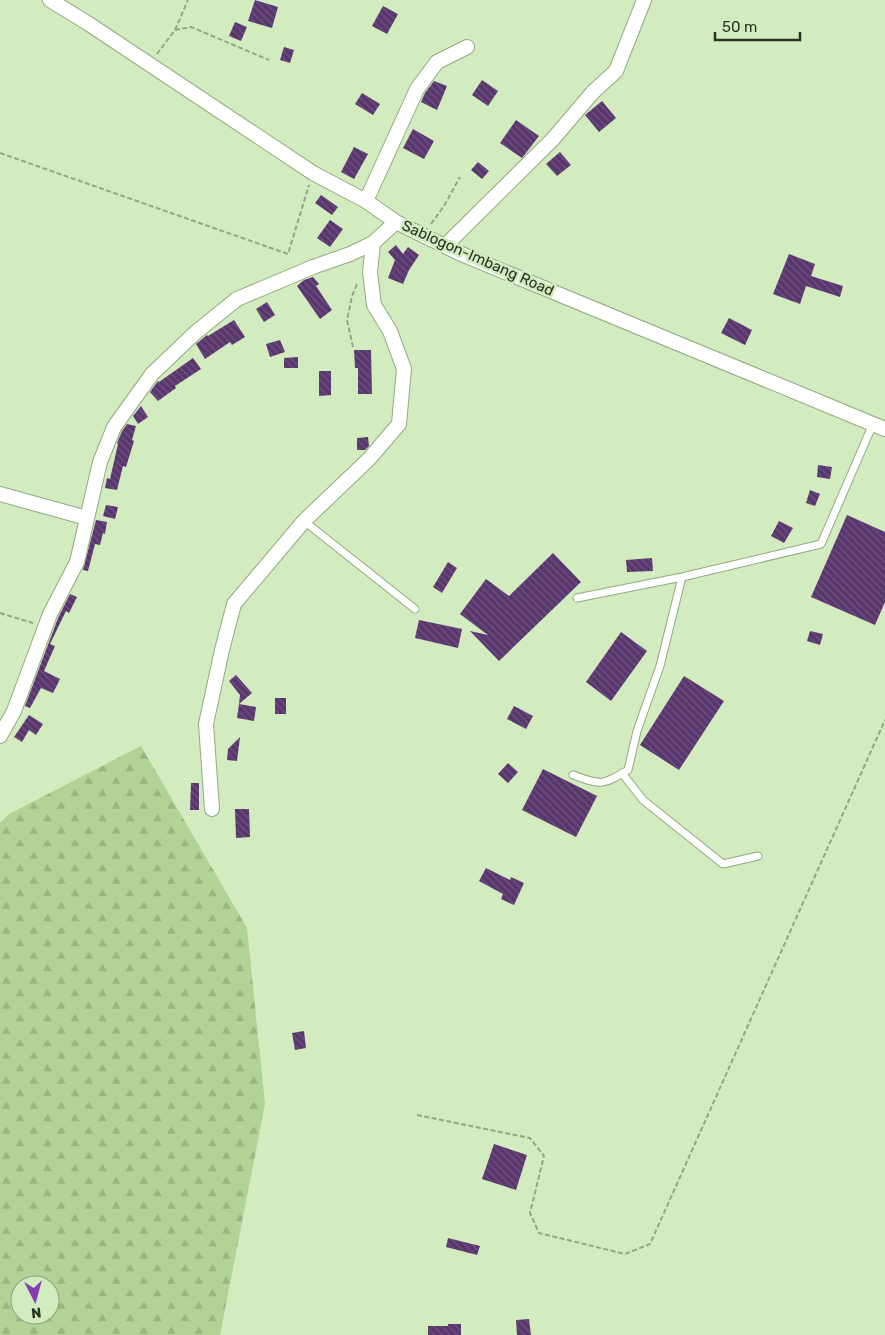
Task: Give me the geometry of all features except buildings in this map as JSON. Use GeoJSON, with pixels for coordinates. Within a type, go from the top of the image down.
{"type":"FeatureCollection","features":[{"type":"Feature","properties":{"kind":"street","name":"Sablogon-Imbang Road"},"geometry":{"type":"LineString","coordinates":[[50,0],[313,173],[366,201],[396,222],[445,246],[879,427]]}},
{"type":"Feature","properties":{"kind":"street"},"geometry":{"type":"LineString","coordinates":[[445,246],[553,138],[593,92],[616,71],[644,0]]}},
{"type":"Feature","properties":{"kind":"street"},"geometry":{"type":"LineString","coordinates":[[366,201],[417,89],[436,62],[467,47]]}},
{"type":"Feature","properties":{"kind":"street"},"geometry":{"type":"LineString","coordinates":[[0,736],[14,711],[50,614],[77,562],[100,462],[114,427],[152,374],[195,333],[237,299],[373,243],[396,222]]}},
{"type":"Feature","properties":{"kind":"street"},"geometry":{"type":"LineString","coordinates":[[212,809],[206,724],[234,604],[304,521],[369,459],[399,424],[404,369],[390,331],[374,305],[370,272],[373,243]]}},
{"type":"Feature","properties":{"kind":"street"},"geometry":{"type":"LineString","coordinates":[[0,494],[87,518]]}},
{"type":"Feature","properties":{"kind":"lane"},"geometry":{"type":"LineString","coordinates":[[577,598],[682,577],[821,544],[879,427]]}},
{"type":"Feature","properties":{"kind":"lane"},"geometry":{"type":"LineString","coordinates":[[304,521],[414,609]]}},
{"type":"Feature","properties":{"kind":"lane"},"geometry":{"type":"LineString","coordinates":[[573,776],[598,784],[610,781],[628,770],[637,732],[660,666],[682,577]]}},
{"type":"Feature","properties":{"kind":"lane"},"geometry":{"type":"LineString","coordinates":[[622,773],[643,800],[723,864],[758,856]]}},
{"type":"Feature","properties":{"kind":"path"},"geometry":{"type":"LineString","coordinates":[[149,64],[175,30],[188,0]]}},
{"type":"Feature","properties":{"kind":"path"},"geometry":{"type":"LineString","coordinates":[[175,30],[191,27],[269,60]]}},
{"type":"Feature","properties":{"kind":"path"},"geometry":{"type":"LineString","coordinates":[[0,153],[288,254],[313,173]]}},
{"type":"Feature","properties":{"kind":"path"},"geometry":{"type":"LineString","coordinates":[[423,235],[444,206],[460,177]]}},
{"type":"Feature","properties":{"kind":"path"},"geometry":{"type":"LineString","coordinates":[[353,347],[348,320],[352,296],[360,276]]}},
{"type":"Feature","properties":{"kind":"path"},"geometry":{"type":"LineString","coordinates":[[0,614],[45,627]]}},
{"type":"Feature","properties":{"kind":"path"},"geometry":{"type":"LineString","coordinates":[[417,1115],[530,1138],[544,1156],[530,1213],[538,1232],[625,1254],[650,1244],[885,720]]}},
{"type":"Feature","properties":{"kind":"green space"},"geometry":{"type":"Polygon","coordinates":[[[141,746],[247,928],[265,1104],[220,1335],[0,1335],[0,823],[9,814],[141,746]]]}}]}
